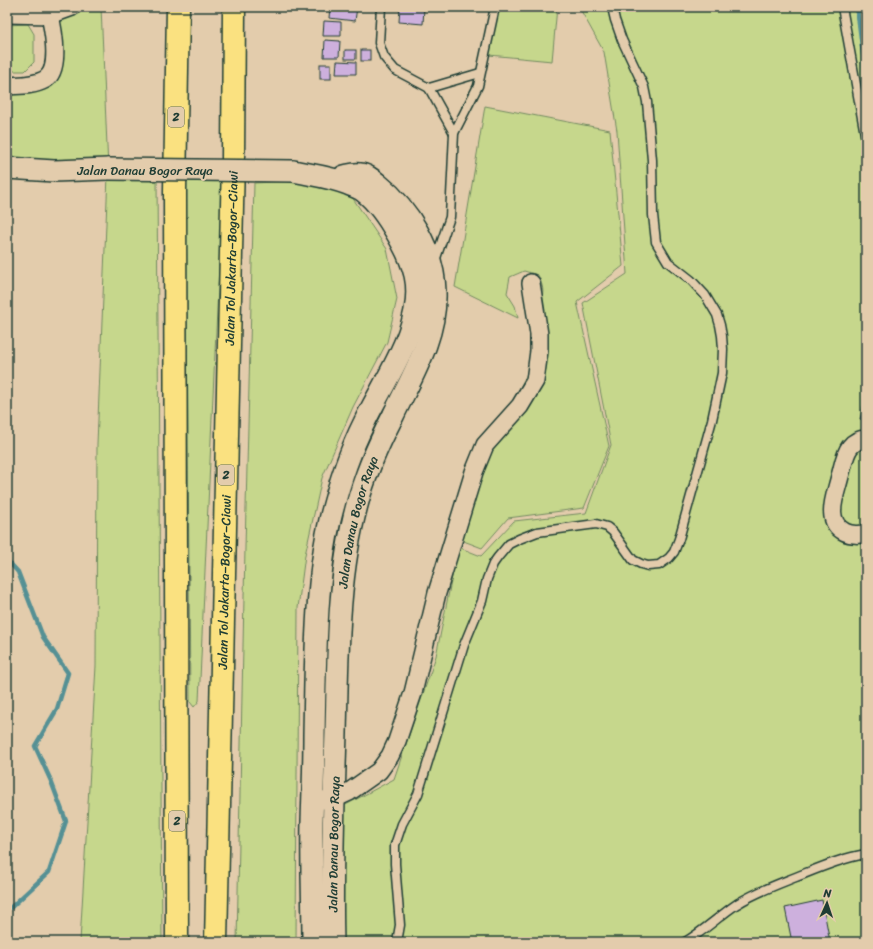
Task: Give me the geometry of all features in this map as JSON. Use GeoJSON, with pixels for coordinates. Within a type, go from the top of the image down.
{"type":"FeatureCollection","features":[{"type":"Feature","properties":{"kind":"highway"},"geometry":{"type":"LineString","coordinates":[[171,7],[178,44]]}},
{"type":"Feature","properties":{"kind":"highway","name":"2"},"geometry":{"type":"LineString","coordinates":[[177,942],[175,191],[178,7]]}},
{"type":"Feature","properties":{"kind":"highway","name":"Jalan Tol Jakarta–Bogor–Ciawi"},"geometry":{"type":"LineString","coordinates":[[216,942],[233,168],[234,7]]}},
{"type":"Feature","properties":{"kind":"street"},"geometry":{"type":"LineString","coordinates":[[7,14],[49,11],[72,7]]}},
{"type":"Feature","properties":{"kind":"street"},"geometry":{"type":"LineString","coordinates":[[7,86],[43,81],[51,73],[55,61],[55,53],[49,11]]}},
{"type":"Feature","properties":{"kind":"street","name":"Jalan Danau Bogor Raya"},"geometry":{"type":"LineString","coordinates":[[7,168],[54,171],[108,169],[293,172],[331,178],[360,189],[376,204],[389,220],[405,249],[414,274],[416,287],[413,321],[404,346],[363,424],[344,471],[330,521],[323,557],[314,684],[313,942]]}},
{"type":"Feature","properties":{"kind":"street","name":"Jalan Danau Bogor Raya"},"geometry":{"type":"LineString","coordinates":[[331,178],[361,173],[385,190],[405,213],[420,236],[433,268],[436,311],[431,335],[414,376],[372,458],[357,505],[345,560],[340,603],[334,799],[333,942]]}},
{"type":"Feature","properties":{"kind":"street"},"geometry":{"type":"LineString","coordinates":[[313,800],[334,799],[349,792],[379,771],[390,756],[413,693],[437,592],[474,472],[485,445],[520,406],[535,381],[539,351],[539,334],[531,283]]}},
{"type":"Feature","properties":{"kind":"street"},"geometry":{"type":"LineString","coordinates":[[866,439],[854,443],[847,454],[832,512],[834,522],[841,530],[848,534],[866,534]]}},
{"type":"Feature","properties":{"kind":"lane"},"geometry":{"type":"LineString","coordinates":[[381,7],[379,42],[384,57],[395,70],[429,88],[454,133]]}},
{"type":"Feature","properties":{"kind":"lane"},"geometry":{"type":"LineString","coordinates":[[433,268],[450,217],[454,133],[478,86],[495,7]]}},
{"type":"Feature","properties":{"kind":"lane"},"geometry":{"type":"LineString","coordinates":[[397,942],[400,925],[395,845],[402,824],[418,794],[464,645],[482,601],[486,579],[493,564],[509,544],[537,532],[596,524],[607,527],[613,532],[633,560],[648,566],[659,565],[669,558],[674,552],[683,526],[712,420],[722,373],[723,349],[720,325],[712,305],[699,288],[668,262],[656,242],[653,215],[652,160],[647,102],[644,87],[622,40],[612,7]]}},
{"type":"Feature","properties":{"kind":"lane"},"geometry":{"type":"LineString","coordinates":[[842,7],[866,140]]}},
{"type":"Feature","properties":{"kind":"lane"},"geometry":{"type":"LineString","coordinates":[[429,88],[480,73]]}},
{"type":"Feature","properties":{"kind":"lane"},"geometry":{"type":"LineString","coordinates":[[685,942],[754,894],[819,868],[855,856],[866,854]]}},
{"type":"Feature","properties":{"kind":"green space"},"geometry":{"type":"Polygon","coordinates":[[[68,7],[101,7],[108,169],[7,168],[7,85],[49,76],[50,15],[68,7]]]}},
{"type":"Feature","properties":{"kind":"green space"},"geometry":{"type":"Polygon","coordinates":[[[496,7],[557,7],[552,61],[489,55],[496,7]]]}},
{"type":"Feature","properties":{"kind":"green space"},"geometry":{"type":"Polygon","coordinates":[[[579,7],[866,7],[866,942],[315,942],[314,822],[394,779],[436,656],[458,547],[481,556],[514,521],[586,513],[611,445],[583,303],[627,274],[617,131],[604,52],[579,7]]]}},
{"type":"Feature","properties":{"kind":"green space"},"geometry":{"type":"Polygon","coordinates":[[[28,24],[34,34],[34,62],[25,71],[7,71],[7,25],[28,24]]]}},
{"type":"Feature","properties":{"kind":"green space"},"geometry":{"type":"Polygon","coordinates":[[[485,106],[610,130],[623,266],[577,302],[609,446],[584,508],[508,518],[482,548],[461,540],[483,459],[526,376],[534,341],[533,310],[542,298],[543,294],[538,275],[524,271],[510,277],[507,293],[515,306],[518,318],[455,287],[485,106]]]}},
{"type":"Feature","properties":{"kind":"green space"},"geometry":{"type":"Polygon","coordinates":[[[108,175],[157,178],[162,942],[80,942],[96,666],[97,444],[108,175]]]}},
{"type":"Feature","properties":{"kind":"green space"},"geometry":{"type":"Polygon","coordinates":[[[186,177],[223,178],[199,701],[194,707],[190,702],[186,177]]]}},
{"type":"Feature","properties":{"kind":"green space"},"geometry":{"type":"Polygon","coordinates":[[[313,180],[352,197],[387,249],[397,299],[387,342],[353,407],[322,478],[305,555],[298,608],[296,942],[237,942],[254,183],[313,180]]]}},
{"type":"Feature","properties":{"kind":"building"},"geometry":{"type":"Polygon","coordinates":[[[330,7],[357,7],[355,21],[329,18],[330,7]]]}},
{"type":"Feature","properties":{"kind":"building"},"geometry":{"type":"Polygon","coordinates":[[[400,7],[424,7],[423,24],[399,22],[400,7]]]}},
{"type":"Feature","properties":{"kind":"building"},"geometry":{"type":"Polygon","coordinates":[[[324,21],[341,22],[341,36],[323,36],[324,21]]]}},
{"type":"Feature","properties":{"kind":"building"},"geometry":{"type":"Polygon","coordinates":[[[325,40],[340,41],[339,57],[324,57],[325,40]]]}},
{"type":"Feature","properties":{"kind":"building"},"geometry":{"type":"Polygon","coordinates":[[[345,50],[356,50],[356,59],[345,59],[345,50]]]}},
{"type":"Feature","properties":{"kind":"building"},"geometry":{"type":"Polygon","coordinates":[[[361,50],[370,50],[370,61],[361,61],[361,50]]]}},
{"type":"Feature","properties":{"kind":"building"},"geometry":{"type":"Polygon","coordinates":[[[337,61],[356,62],[356,74],[336,74],[337,61]]]}},
{"type":"Feature","properties":{"kind":"building"},"geometry":{"type":"Polygon","coordinates":[[[320,64],[331,64],[331,79],[320,79],[320,64]]]}},
{"type":"Feature","properties":{"kind":"building"},"geometry":{"type":"Polygon","coordinates":[[[866,395],[866,420],[860,419],[866,395]]]}},
{"type":"Feature","properties":{"kind":"building"},"geometry":{"type":"Polygon","coordinates":[[[822,900],[830,942],[792,942],[785,908],[822,900]]]}},
{"type":"Feature","properties":{"kind":"waterway"},"geometry":{"type":"LineString","coordinates":[[857,7],[866,78]]}},
{"type":"Feature","properties":{"kind":"waterway"},"geometry":{"type":"LineString","coordinates":[[7,560],[18,572],[43,637],[68,673],[57,709],[35,746],[51,781],[66,821],[49,872],[7,911]]}}]}
